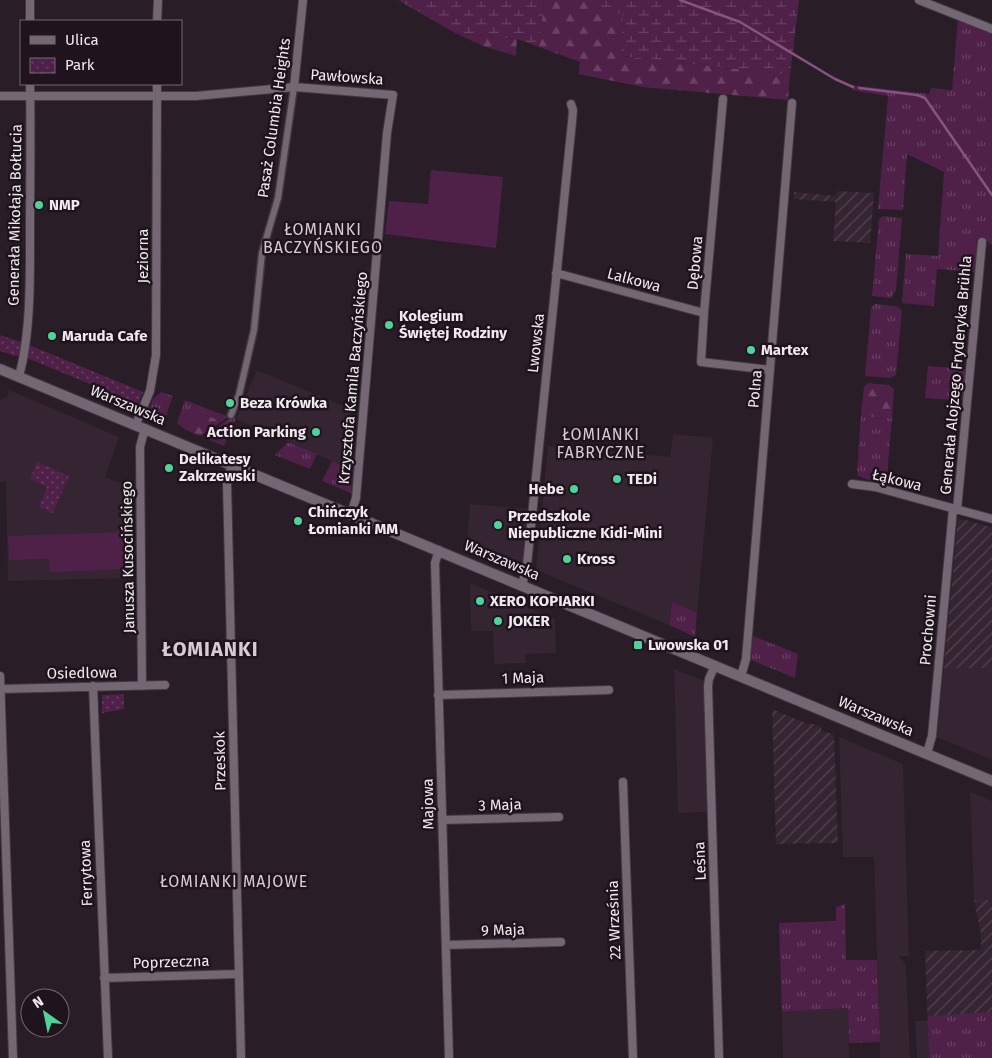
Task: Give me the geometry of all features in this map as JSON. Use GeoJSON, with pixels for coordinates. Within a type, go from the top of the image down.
{"type":"FeatureCollection","features":[{"type":"Feature","properties":{"kind":"street"},"geometry":{"type":"LineString","coordinates":[[30,0],[30,20]]}},
{"type":"Feature","properties":{"kind":"street"},"geometry":{"type":"LineString","coordinates":[[158,0],[158,20]]}},
{"type":"Feature","properties":{"kind":"street","name":"Pasaż Columbia Heights"},"geometry":{"type":"LineString","coordinates":[[231,415],[239,395],[254,330],[262,253],[278,198],[294,87],[302,0]]}},
{"type":"Feature","properties":{"kind":"street"},"geometry":{"type":"LineString","coordinates":[[919,0],[992,29]]}},
{"type":"Feature","properties":{"kind":"street","name":"Generała Mikołaja Bołtucia"},"geometry":{"type":"LineString","coordinates":[[19,376],[25,340],[30,259],[30,85]]}},
{"type":"Feature","properties":{"kind":"street","name":"Jeziorna"},"geometry":{"type":"LineString","coordinates":[[141,426],[150,391],[156,355],[157,85]]}},
{"type":"Feature","properties":{"kind":"street","name":"Pawłowska"},"geometry":{"type":"LineString","coordinates":[[0,96],[196,96],[294,87],[393,95]]}},
{"type":"Feature","properties":{"kind":"street","name":"Krzysztofa Kamila Baczyńskiego"},"geometry":{"type":"LineString","coordinates":[[351,514],[356,498],[388,133],[393,95]]}},
{"type":"Feature","properties":{"kind":"street","name":"Dębowa"},"geometry":{"type":"LineString","coordinates":[[723,98],[701,362],[770,370]]}},
{"type":"Feature","properties":{"kind":"street","name":"Polna"},"geometry":{"type":"LineString","coordinates":[[741,676],[746,659],[792,103]]}},
{"type":"Feature","properties":{"kind":"street","name":"Lwowska"},"geometry":{"type":"LineString","coordinates":[[522,585],[527,569],[572,122],[573,110],[571,104]]}},
{"type":"Feature","properties":{"kind":"street","name":"Generała Alojzego Fryderyka Brühla"},"geometry":{"type":"LineString","coordinates":[[955,509],[982,242]]}},
{"type":"Feature","properties":{"kind":"street","name":"Lalkowa"},"geometry":{"type":"LineString","coordinates":[[556,273],[704,313]]}},
{"type":"Feature","properties":{"kind":"street","name":"Warszawska"},"geometry":{"type":"LineString","coordinates":[[0,369],[992,780]]}},
{"type":"Feature","properties":{"kind":"street","name":"Janusza Kusocińskiego"},"geometry":{"type":"LineString","coordinates":[[141,426],[142,686]]}},
{"type":"Feature","properties":{"kind":"street","name":"Przeskok"},"geometry":{"type":"LineString","coordinates":[[233,464],[227,484],[241,1058]]}},
{"type":"Feature","properties":{"kind":"street","name":"Łąkowa"},"geometry":{"type":"LineString","coordinates":[[852,484],[885,490],[992,519]]}},
{"type":"Feature","properties":{"kind":"street","name":"Prochowni"},"geometry":{"type":"LineString","coordinates":[[927,754],[932,736],[955,509]]}},
{"type":"Feature","properties":{"kind":"street","name":"Majowa"},"geometry":{"type":"LineString","coordinates":[[439,550],[434,563],[450,1058]]}},
{"type":"Feature","properties":{"kind":"street","name":"Leśna"},"geometry":{"type":"LineString","coordinates":[[715,665],[708,686],[719,1058]]}},
{"type":"Feature","properties":{"kind":"street"},"geometry":{"type":"LineString","coordinates":[[0,676],[14,1058]]}},
{"type":"Feature","properties":{"kind":"street","name":"Osiedlowa"},"geometry":{"type":"LineString","coordinates":[[0,689],[165,685]]}},
{"type":"Feature","properties":{"kind":"street","name":"Ferrytowa"},"geometry":{"type":"LineString","coordinates":[[93,686],[108,1058]]}},
{"type":"Feature","properties":{"kind":"street","name":"1 Maja"},"geometry":{"type":"LineString","coordinates":[[438,694],[610,690]]}},
{"type":"Feature","properties":{"kind":"street","name":"22 Września"},"geometry":{"type":"LineString","coordinates":[[623,782],[633,1058]]}},
{"type":"Feature","properties":{"kind":"street","name":"3 Maja"},"geometry":{"type":"LineString","coordinates":[[442,820],[559,817]]}},
{"type":"Feature","properties":{"kind":"street","name":"9 Maja"},"geometry":{"type":"LineString","coordinates":[[446,946],[561,942]]}},
{"type":"Feature","properties":{"kind":"street","name":"Poprzeczna"},"geometry":{"type":"LineString","coordinates":[[104,978],[238,974]]}},
{"type":"Feature","properties":{"kind":"shaded area"},"geometry":{"type":"Polygon","coordinates":[[[837,191],[874,193],[870,243],[833,241],[836,202],[794,199],[794,192],[836,196],[837,191]]]}},
{"type":"Feature","properties":{"kind":"shaded area"},"geometry":{"type":"Polygon","coordinates":[[[257,370],[351,409],[346,467],[236,419],[257,370]]]}},
{"type":"Feature","properties":{"kind":"shaded area"},"geometry":{"type":"Polygon","coordinates":[[[9,390],[119,437],[105,477],[133,488],[133,578],[8,581],[6,482],[0,482],[0,400],[7,397],[9,390]]]}},
{"type":"Feature","properties":{"kind":"shaded area"},"geometry":{"type":"Polygon","coordinates":[[[673,434],[713,438],[697,613],[672,603],[669,625],[536,570],[548,446],[670,457],[673,434]]]}},
{"type":"Feature","properties":{"kind":"shaded area","name":"Przedszkole Niepubliczne Kidi-Mini"},"geometry":{"type":"Polygon","coordinates":[[[470,504],[530,509],[524,561],[520,563],[467,541],[470,504]]]}},
{"type":"Feature","properties":{"kind":"shaded area"},"geometry":{"type":"Polygon","coordinates":[[[958,518],[992,527],[992,668],[944,668],[958,518]]]}},
{"type":"Feature","properties":{"kind":"shaded area"},"geometry":{"type":"Polygon","coordinates":[[[470,583],[555,619],[556,653],[525,654],[526,663],[494,664],[493,631],[471,631],[470,583]]]}},
{"type":"Feature","properties":{"kind":"shaded area"},"geometry":{"type":"Polygon","coordinates":[[[944,668],[992,668],[992,760],[937,737],[944,668]]]}},
{"type":"Feature","properties":{"kind":"shaded area"},"geometry":{"type":"Polygon","coordinates":[[[674,669],[704,681],[708,812],[678,813],[674,669]]]}},
{"type":"Feature","properties":{"kind":"shaded area"},"geometry":{"type":"Polygon","coordinates":[[[772,709],[808,724],[821,727],[821,730],[834,735],[838,843],[776,844],[772,709]]]}},
{"type":"Feature","properties":{"kind":"shaded area"},"geometry":{"type":"Polygon","coordinates":[[[839,737],[903,764],[909,956],[899,956],[906,965],[910,1058],[880,1058],[874,857],[843,857],[839,737]]]}},
{"type":"Feature","properties":{"kind":"shaded area"},"geometry":{"type":"Polygon","coordinates":[[[970,792],[992,801],[992,900],[974,900],[970,792]]]}},
{"type":"Feature","properties":{"kind":"shaded area"},"geometry":{"type":"Polygon","coordinates":[[[974,900],[992,900],[992,1058],[929,1058],[925,951],[981,950],[981,934],[974,900]]]}},
{"type":"Feature","properties":{"kind":"shaded area"},"geometry":{"type":"Polygon","coordinates":[[[848,1008],[849,1058],[783,1058],[782,1012],[848,1008]]]}},
{"type":"Feature","properties":{"kind":"shaded area"},"geometry":{"type":"Polygon","coordinates":[[[915,1021],[928,1021],[929,1058],[917,1058],[915,1021]]]}},
{"type":"Feature","properties":{"kind":"green space"},"geometry":{"type":"Polygon","coordinates":[[[398,0],[544,0],[539,47],[517,39],[455,33],[398,0]]]}},
{"type":"Feature","properties":{"kind":"green space"},"geometry":{"type":"Polygon","coordinates":[[[544,0],[579,0],[623,15],[621,56],[790,75],[788,100],[642,87],[579,74],[580,62],[539,47],[544,0]]]}},
{"type":"Feature","properties":{"kind":"green space"},"geometry":{"type":"Polygon","coordinates":[[[579,0],[799,0],[790,75],[621,56],[623,15],[579,0]]]}},
{"type":"Feature","properties":{"kind":"green space"},"geometry":{"type":"Polygon","coordinates":[[[958,18],[992,33],[992,245],[985,240],[977,239],[975,272],[937,269],[934,306],[902,303],[906,254],[938,256],[944,172],[907,154],[903,210],[878,209],[888,96],[852,90],[852,85],[929,94],[931,88],[952,90],[958,18]]]}},
{"type":"Feature","properties":{"kind":"green space"},"geometry":{"type":"Polygon","coordinates":[[[455,33],[517,39],[516,56],[483,46],[455,33]]]}},
{"type":"Feature","properties":{"kind":"green space"},"geometry":{"type":"Polygon","coordinates":[[[431,170],[503,177],[496,248],[385,234],[389,201],[428,204],[431,170]]]}},
{"type":"Feature","properties":{"kind":"green space"},"geometry":{"type":"Polygon","coordinates":[[[883,216],[902,218],[896,290],[891,298],[872,296],[879,219],[883,216]]]}},
{"type":"Feature","properties":{"kind":"green space"},"geometry":{"type":"Polygon","coordinates":[[[875,304],[896,306],[902,310],[896,375],[890,378],[865,376],[871,308],[875,304]]]}},
{"type":"Feature","properties":{"kind":"green space"},"geometry":{"type":"Polygon","coordinates":[[[0,335],[21,342],[20,355],[15,356],[0,351],[0,335]]]}},
{"type":"Feature","properties":{"kind":"green space"},"geometry":{"type":"Polygon","coordinates":[[[29,345],[143,392],[138,404],[27,358],[29,345]]]}},
{"type":"Feature","properties":{"kind":"green space"},"geometry":{"type":"Polygon","coordinates":[[[928,366],[967,369],[964,401],[925,398],[928,366]]]}},
{"type":"Feature","properties":{"kind":"green space"},"geometry":{"type":"Polygon","coordinates":[[[868,383],[889,385],[894,389],[892,418],[861,416],[864,387],[868,383]]]}},
{"type":"Feature","properties":{"kind":"green space"},"geometry":{"type":"Polygon","coordinates":[[[161,392],[173,396],[166,416],[149,409],[153,399],[161,392]]]}},
{"type":"Feature","properties":{"kind":"green space"},"geometry":{"type":"Polygon","coordinates":[[[185,400],[229,416],[221,422],[209,416],[198,414],[189,420],[186,430],[177,423],[185,400]]]}},
{"type":"Feature","properties":{"kind":"green space"},"geometry":{"type":"Polygon","coordinates":[[[198,414],[209,416],[221,422],[200,436],[186,430],[189,420],[198,414]]]}},
{"type":"Feature","properties":{"kind":"green space"},"geometry":{"type":"Polygon","coordinates":[[[861,416],[892,418],[886,486],[858,476],[861,416]]]}},
{"type":"Feature","properties":{"kind":"green space"},"geometry":{"type":"Polygon","coordinates":[[[232,417],[236,419],[224,446],[203,437],[232,417]]]}},
{"type":"Feature","properties":{"kind":"green space"},"geometry":{"type":"Polygon","coordinates":[[[287,443],[317,454],[310,469],[275,455],[287,443]]]}},
{"type":"Feature","properties":{"kind":"green space"},"geometry":{"type":"Polygon","coordinates":[[[332,461],[353,470],[351,493],[322,481],[332,461]]]}},
{"type":"Feature","properties":{"kind":"green space"},"geometry":{"type":"Polygon","coordinates":[[[37,462],[69,476],[53,513],[39,507],[47,487],[30,479],[37,462]]]}},
{"type":"Feature","properties":{"kind":"green space"},"geometry":{"type":"Polygon","coordinates":[[[126,532],[128,569],[50,572],[49,559],[9,560],[8,536],[126,532]]]}},
{"type":"Feature","properties":{"kind":"green space"},"geometry":{"type":"Polygon","coordinates":[[[672,602],[697,613],[695,637],[669,625],[672,602]]]}},
{"type":"Feature","properties":{"kind":"green space"},"geometry":{"type":"Polygon","coordinates":[[[753,636],[798,654],[795,678],[751,660],[753,636]]]}},
{"type":"Feature","properties":{"kind":"green space"},"geometry":{"type":"Polygon","coordinates":[[[124,694],[124,709],[102,713],[102,695],[124,694]]]}},
{"type":"Feature","properties":{"kind":"green space"},"geometry":{"type":"Polygon","coordinates":[[[845,904],[846,960],[877,960],[880,1042],[849,1043],[848,1008],[782,1012],[779,923],[836,921],[836,907],[845,904]]]}},
{"type":"Feature","properties":{"kind":"green space"},"geometry":{"type":"Polygon","coordinates":[[[992,1012],[992,1058],[929,1058],[928,1016],[992,1012]]]}},
{"type":"Feature","properties":{"kind":"waterway"},"geometry":{"type":"LineString","coordinates":[[680,0],[740,22],[835,79],[853,87]]}},
{"type":"Feature","properties":{"kind":"waterway"},"geometry":{"type":"LineString","coordinates":[[859,88],[917,95],[925,98],[992,195]]}},
{"type":"Feature","properties":{"kind":"place","name":"NMP"},"geometry":{"type":"Point","coordinates":[39,205]}},
{"type":"Feature","properties":{"kind":"place","name":"Kolegium Świętej Rodziny"},"geometry":{"type":"Point","coordinates":[389,325]}},
{"type":"Feature","properties":{"kind":"place","name":"Maruda Cafe"},"geometry":{"type":"Point","coordinates":[52,336]}},
{"type":"Feature","properties":{"kind":"place","name":"Martex"},"geometry":{"type":"Point","coordinates":[751,350]}},
{"type":"Feature","properties":{"kind":"place","name":"Beza Krówka"},"geometry":{"type":"Point","coordinates":[230,403]}},
{"type":"Feature","properties":{"kind":"place","name":"Action Parking"},"geometry":{"type":"Point","coordinates":[316,432]}},
{"type":"Feature","properties":{"kind":"place","name":"Delikatesy Zakrzewski"},"geometry":{"type":"Point","coordinates":[169,468]}},
{"type":"Feature","properties":{"kind":"place","name":"TEDi"},"geometry":{"type":"Point","coordinates":[617,479]}},
{"type":"Feature","properties":{"kind":"place","name":"Hebe"},"geometry":{"type":"Point","coordinates":[574,489]}},
{"type":"Feature","properties":{"kind":"place","name":"Chińczyk Łomianki MM"},"geometry":{"type":"Point","coordinates":[298,521]}},
{"type":"Feature","properties":{"kind":"place","name":"Przedszkole Niepubliczne Kidi-Mini"},"geometry":{"type":"Point","coordinates":[498,525]}},
{"type":"Feature","properties":{"kind":"place","name":"Kross"},"geometry":{"type":"Point","coordinates":[567,559]}},
{"type":"Feature","properties":{"kind":"place","name":"XERO KOPIARKI"},"geometry":{"type":"Point","coordinates":[480,601]}},
{"type":"Feature","properties":{"kind":"place","name":"JOKER"},"geometry":{"type":"Point","coordinates":[498,621]}},
{"type":"Feature","properties":{"kind":"place","name":"Lwowska 01"},"geometry":{"type":"Point","coordinates":[638,645]}},
{"type":"Feature","properties":{"kind":"district","name":"ŁOMIANKI BACZYŃSKIEGO"},"geometry":{"type":"Point","coordinates":[323,238]}},
{"type":"Feature","properties":{"kind":"district","name":"ŁOMIANKI FABRYCZNE"},"geometry":{"type":"Point","coordinates":[601,443]}},
{"type":"Feature","properties":{"kind":"district","name":"ŁOMIANKI"},"geometry":{"type":"Point","coordinates":[210,649]}},
{"type":"Feature","properties":{"kind":"district","name":"ŁOMIANKI MAJOWE"},"geometry":{"type":"Point","coordinates":[234,881]}}]}
